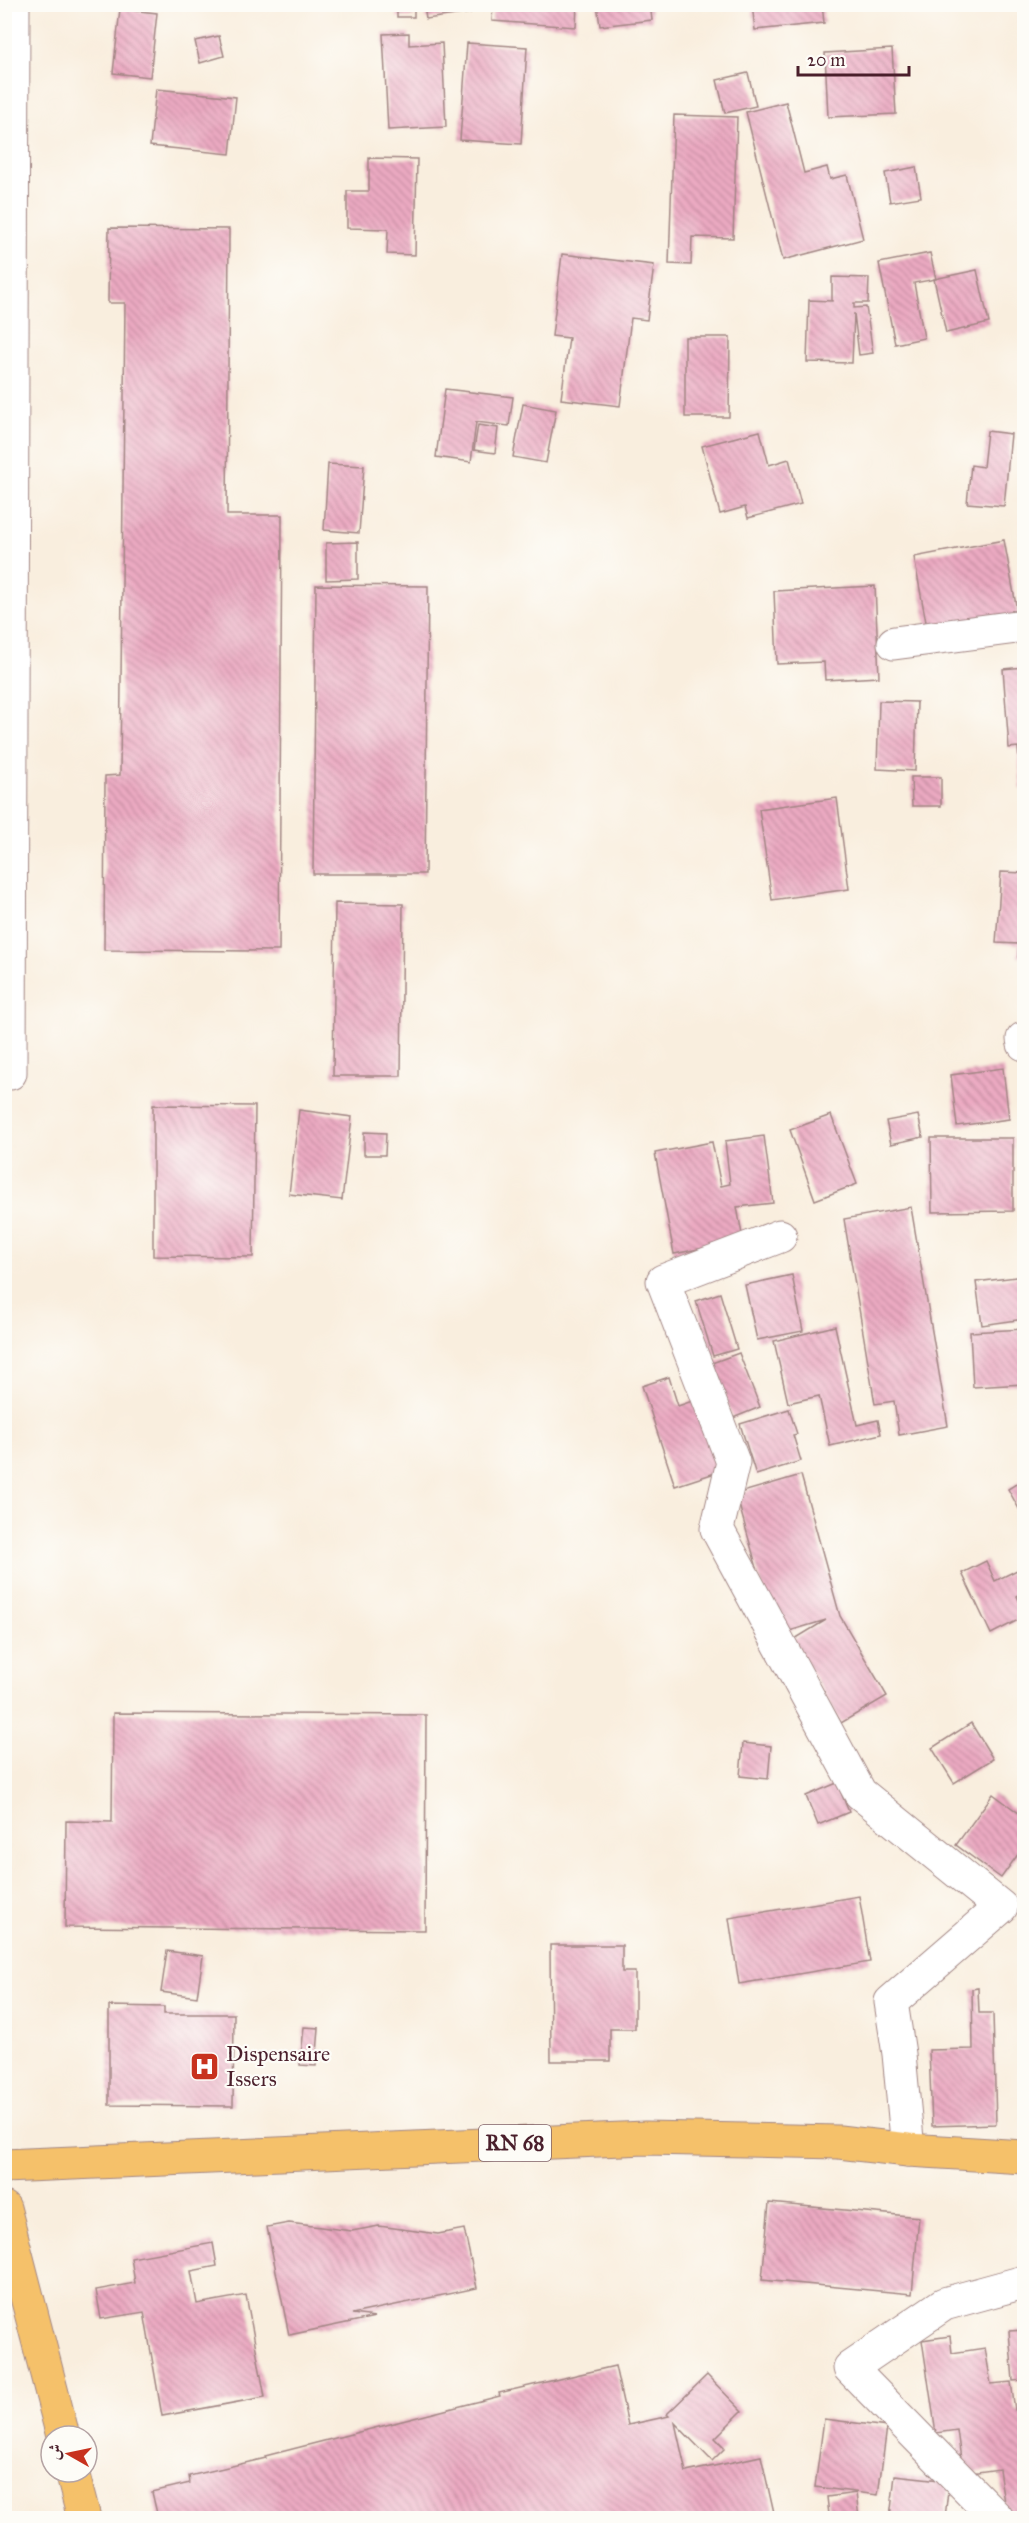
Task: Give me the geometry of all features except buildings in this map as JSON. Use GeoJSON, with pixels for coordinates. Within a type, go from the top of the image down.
{"type":"FeatureCollection","features":[{"type":"Feature","properties":{"kind":"main road","name":"RN 68"},"geometry":{"type":"LineString","coordinates":[[4,2166],[645,2138],[839,2142],[908,2150],[1024,2157]]}},
{"type":"Feature","properties":{"kind":"main road"},"geometry":{"type":"LineString","coordinates":[[4,2208],[60,2424]]}},
{"type":"Feature","properties":{"kind":"main road"},"geometry":{"type":"LineString","coordinates":[[75,2484],[84,2518]]}},
{"type":"Feature","properties":{"kind":"street"},"geometry":{"type":"LineString","coordinates":[[10,1073],[13,4]]}},
{"type":"Feature","properties":{"kind":"street"},"geometry":{"type":"LineString","coordinates":[[894,643],[1024,626]]}},
{"type":"Feature","properties":{"kind":"street"},"geometry":{"type":"LineString","coordinates":[[780,1236],[663,1281],[733,1462],[717,1529],[860,1793],[1001,1907],[891,2002],[899,2054],[908,2150]]}},
{"type":"Feature","properties":{"kind":"street"},"geometry":{"type":"LineString","coordinates":[[997,2518],[850,2368],[944,2304],[1024,2282]]}},
{"type":"Feature","properties":{"kind":"place","name":"Dispensaire Issers"},"geometry":{"type":"Point","coordinates":[205,2066]}}]}
